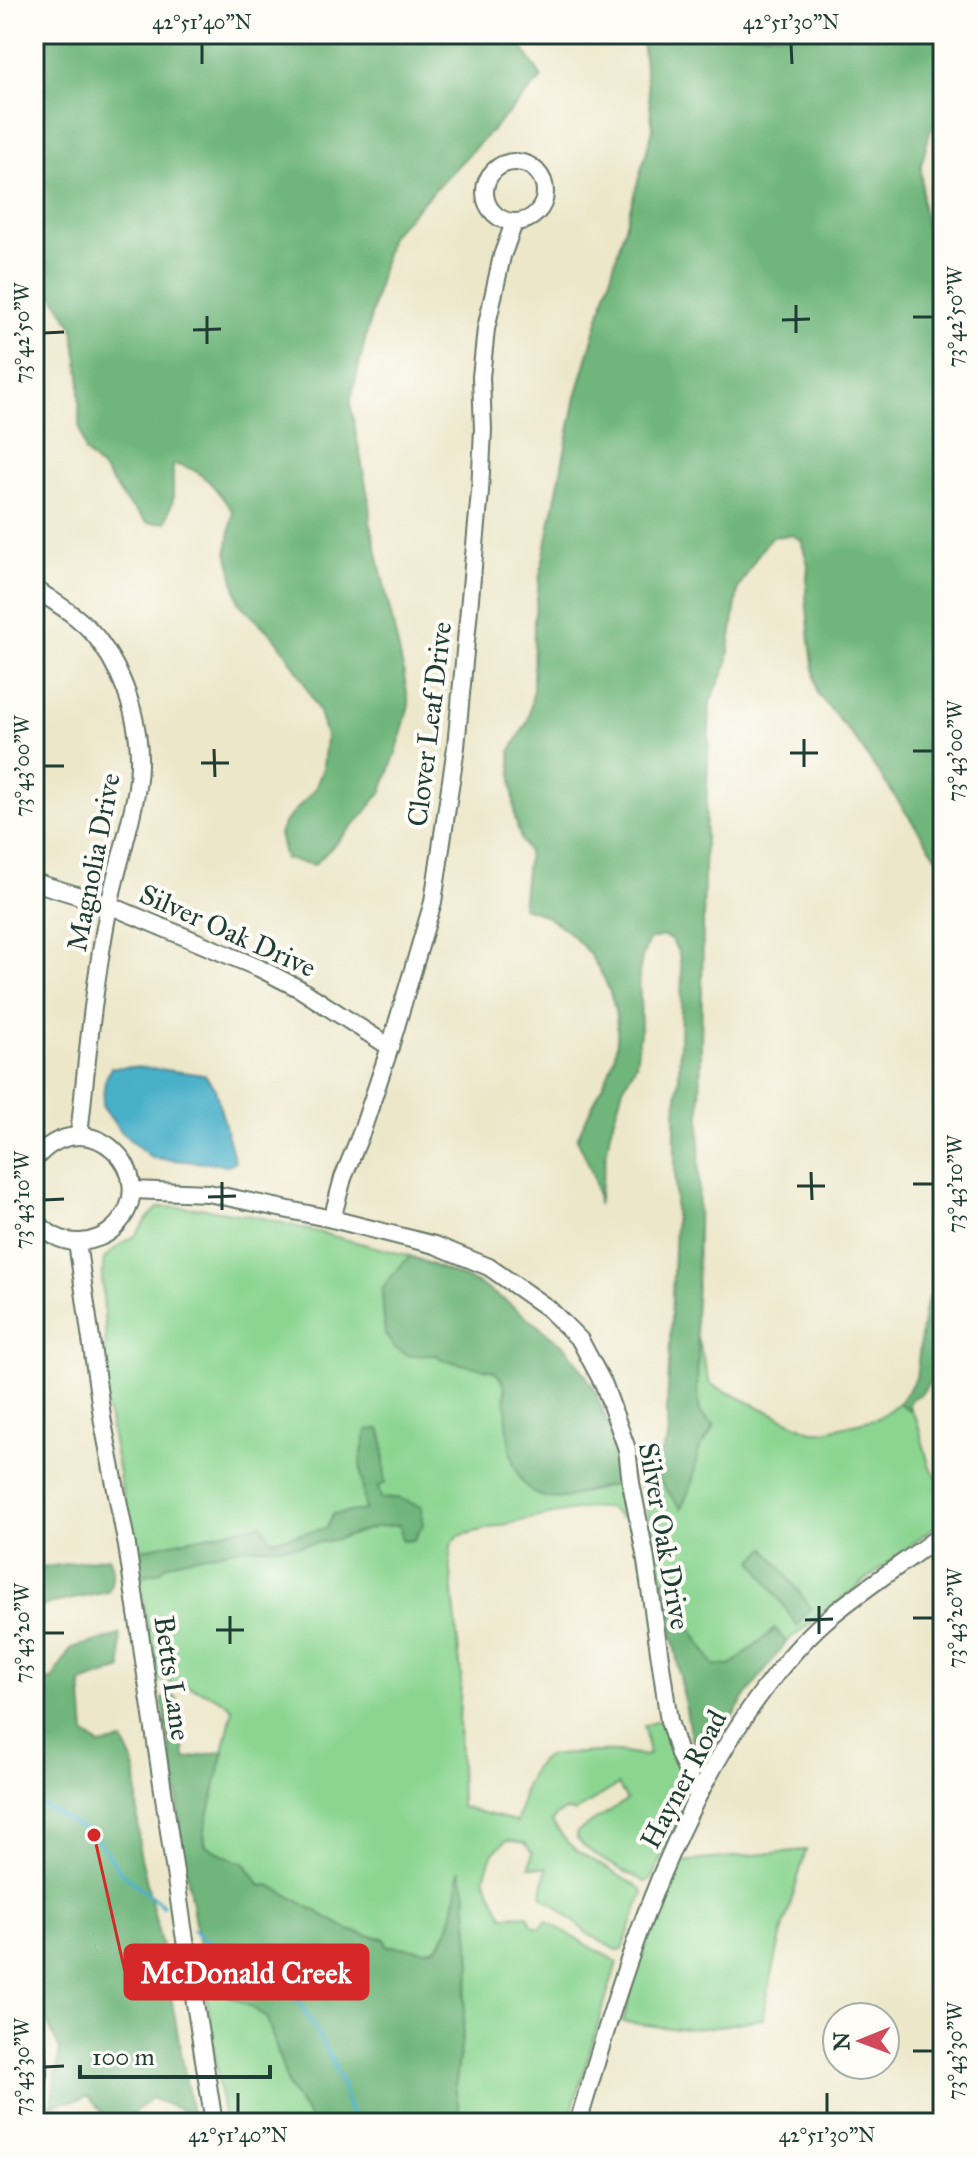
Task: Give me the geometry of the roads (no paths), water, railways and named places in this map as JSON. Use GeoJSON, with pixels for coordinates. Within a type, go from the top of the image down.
{"type":"FeatureCollection","features":[{"type":"Feature","properties":{"kind":"street","name":"Clover Leaf Drive"},"geometry":{"type":"LineString","coordinates":[[332,1219],[343,1178],[390,1047],[433,902],[456,747],[480,492],[483,429],[481,377],[486,329],[502,256],[514,223]]}},
{"type":"Feature","properties":{"kind":"street","name":"Magnolia Drive"},"geometry":{"type":"LineString","coordinates":[[34,588],[69,612],[99,640],[120,675],[133,711],[139,748],[137,785],[109,905],[91,1014],[79,1136]]}},
{"type":"Feature","properties":{"kind":"street","name":"Silver Oak Drive"},"geometry":{"type":"LineString","coordinates":[[34,882],[109,905],[273,975],[340,1013],[390,1047]]}},
{"type":"Feature","properties":{"kind":"street"},"geometry":{"type":"LineString","coordinates":[[34,1160],[55,1141],[70,1136],[101,1140],[124,1160],[132,1190],[129,1206],[121,1221],[95,1240],[63,1240],[48,1233],[34,1217]]}},
{"type":"Feature","properties":{"kind":"street","name":"Silver Oak Drive"},"geometry":{"type":"LineString","coordinates":[[132,1190],[208,1193],[435,1245],[489,1267],[549,1309],[580,1340],[604,1385],[627,1449],[669,1721],[697,1795]]}},
{"type":"Feature","properties":{"kind":"street","name":"Betts Lane"},"geometry":{"type":"LineString","coordinates":[[77,1242],[101,1412],[135,1600],[214,2123]]}},
{"type":"Feature","properties":{"kind":"street","name":"Hayner Road"},"geometry":{"type":"LineString","coordinates":[[578,2123],[622,1976],[657,1883],[697,1795],[741,1723],[794,1652],[826,1620],[943,1533]]}},
{"type":"Feature","properties":{"kind":"street"},"geometry":{"type":"LineString","coordinates":[[34,2038],[38,2079],[34,2090]]}},
{"type":"Feature","properties":{"kind":"water"},"geometry":{"type":"Polygon","coordinates":[[[111,1067],[142,1067],[205,1075],[215,1089],[235,1162],[228,1165],[152,1158],[121,1132],[102,1106],[105,1081],[111,1067]]]}},
{"type":"Feature","properties":{"kind":"waterway"},"geometry":{"type":"LineString","coordinates":[[34,1800],[94,1835],[121,1872],[163,1906]]}},
{"type":"Feature","properties":{"kind":"waterway"},"geometry":{"type":"LineString","coordinates":[[193,1930],[204,1940],[277,1965],[327,2052],[357,2123]]}},
{"type":"Feature","properties":{"kind":"waterway"},"geometry":{"type":"LineString","coordinates":[[403,2123],[414,2118],[419,2123]]}},
{"type":"Feature","properties":{"kind":"place","name":"McDonald Creek"},"geometry":{"type":"Point","coordinates":[94,1835]}}]}
